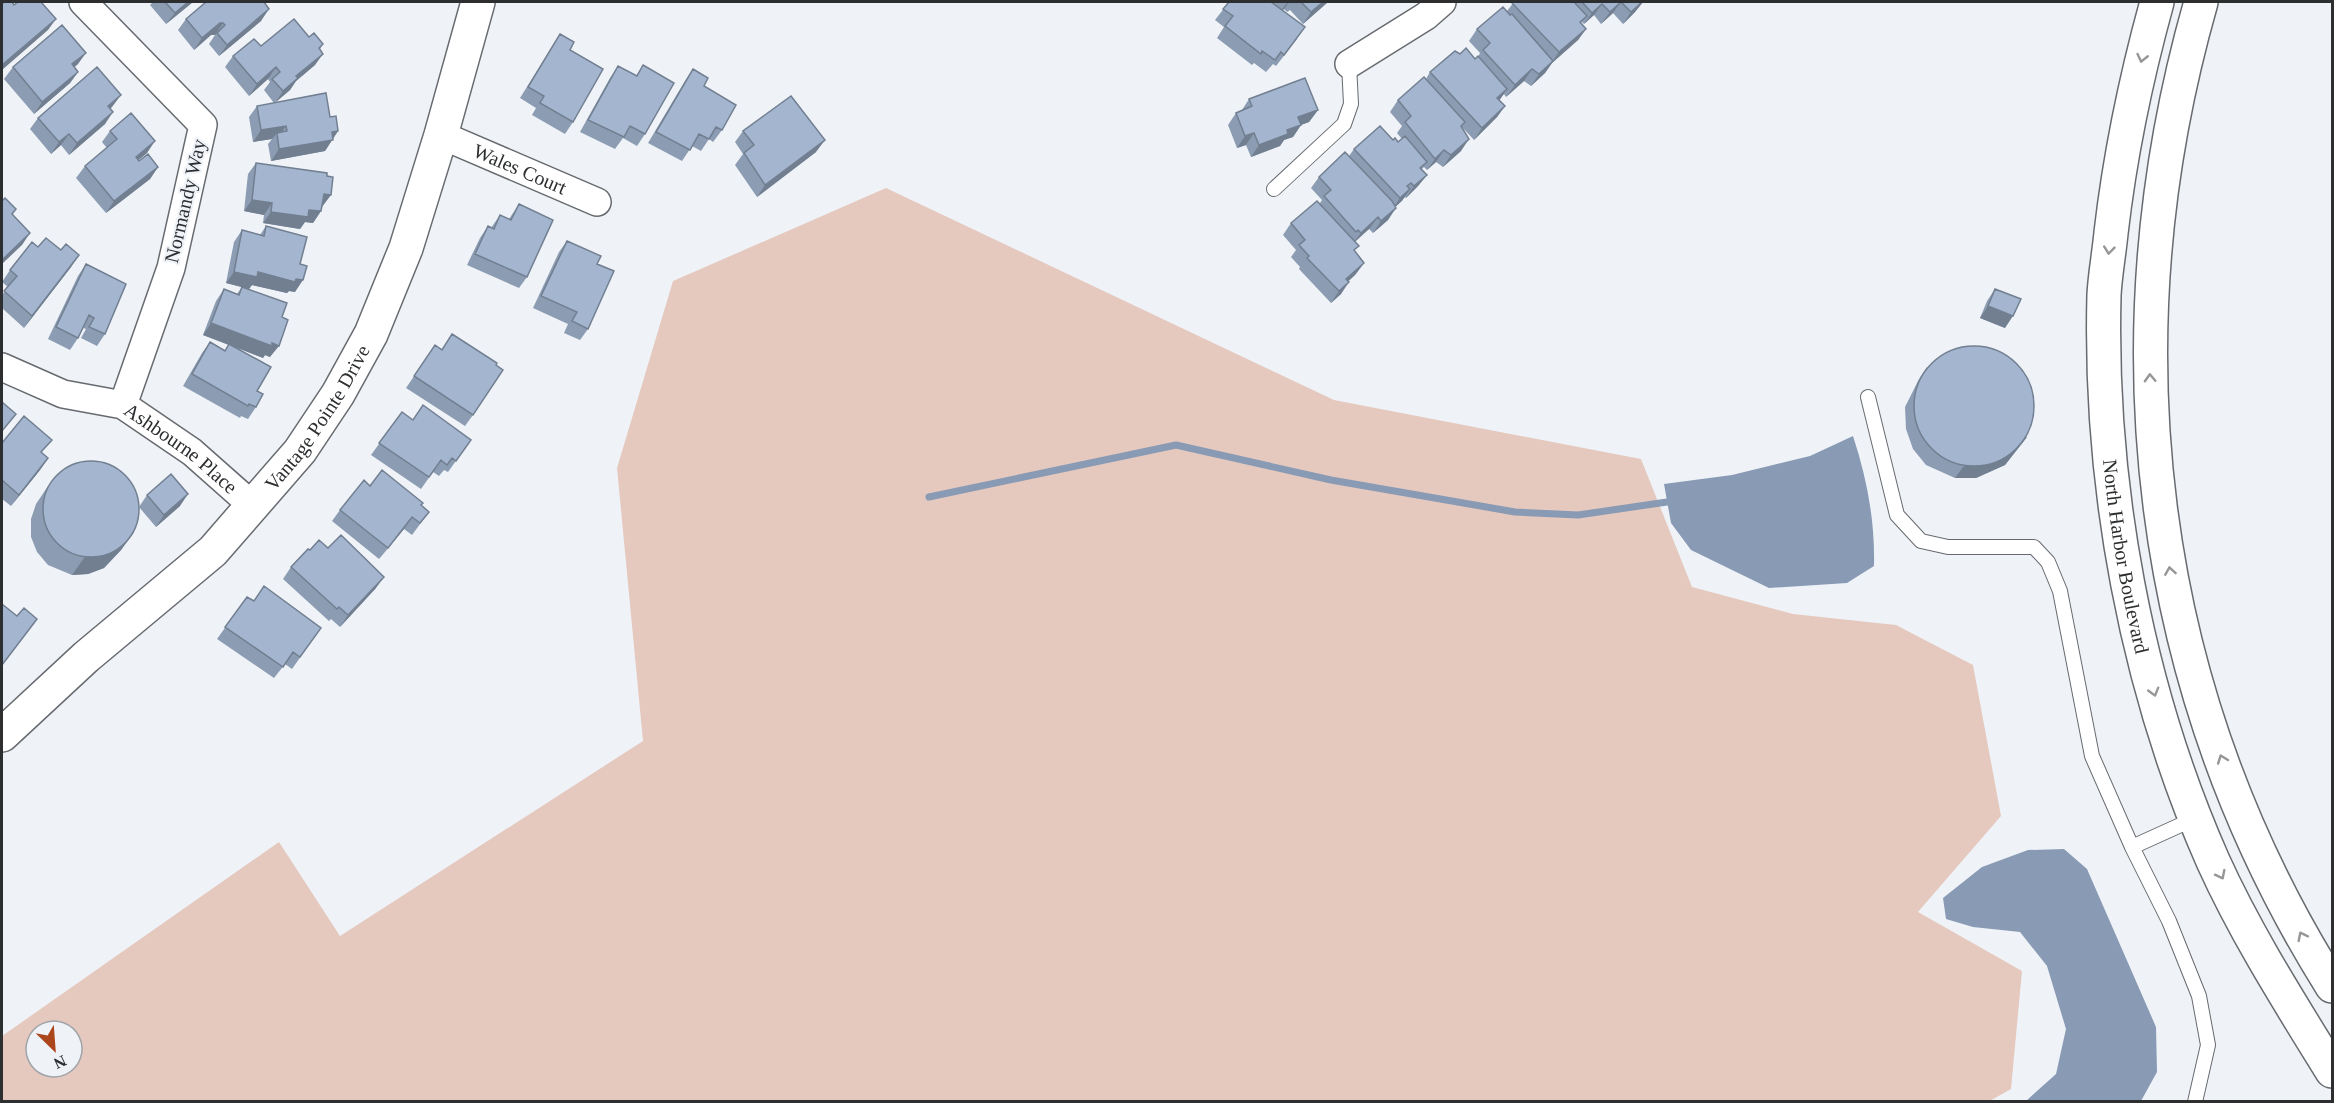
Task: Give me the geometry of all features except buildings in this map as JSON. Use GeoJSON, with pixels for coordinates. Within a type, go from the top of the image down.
{"type":"FeatureCollection","features":[{"type":"Feature","properties":{"kind":"main road","name":"Vantage Pointe Drive"},"geometry":{"type":"LineString","coordinates":[[2,735],[86,657],[213,551],[300,451],[339,394],[371,334],[406,248],[441,135],[478,2]]}},
{"type":"Feature","properties":{"kind":"main road","name":"North Harbor Boulevard"},"geometry":{"type":"LineString","coordinates":[[2157,2],[2141,59],[2117,175],[2104,293],[2106,397],[2115,506],[2136,629],[2168,740],[2213,860],[2269,969],[2332,1071]]}},
{"type":"Feature","properties":{"kind":"main road","name":"North Harbor Boulevard"},"geometry":{"type":"LineString","coordinates":[[2201,2],[2183,64],[2163,168],[2151,282],[2150,377],[2157,488],[2176,609],[2204,709],[2249,833],[2306,944],[2332,986]]}},
{"type":"Feature","properties":{"kind":"street","name":"Normandy Way"},"geometry":{"type":"LineString","coordinates":[[83,2],[202,125],[171,268],[123,405]]}},
{"type":"Feature","properties":{"kind":"street"},"geometry":{"type":"LineString","coordinates":[[1349,64],[1426,16],[1442,2]]}},
{"type":"Feature","properties":{"kind":"street","name":"Wales Court"},"geometry":{"type":"LineString","coordinates":[[441,135],[597,202]]}},
{"type":"Feature","properties":{"kind":"street","name":"Ashbourne Place"},"geometry":{"type":"LineString","coordinates":[[2,367],[63,394],[123,405],[192,452],[253,506]]}},
{"type":"Feature","properties":{"kind":"lane"},"geometry":{"type":"LineString","coordinates":[[1274,189],[1344,124],[1351,104],[1349,64]]}},
{"type":"Feature","properties":{"kind":"lane"},"geometry":{"type":"LineString","coordinates":[[1868,397],[1897,515],[1921,541],[1948,548],[2034,547],[2048,562],[2060,591],[2092,756],[2132,846],[2169,921],[2199,996],[2208,1046],[2195,1101]]}},
{"type":"Feature","properties":{"kind":"lane"},"geometry":{"type":"LineString","coordinates":[[2132,846],[2197,817]]}},
{"type":"Feature","properties":{"kind":"shaded area"},"geometry":{"type":"Polygon","coordinates":[[[886,188],[1334,400],[1641,459],[1692,587],[1793,614],[1896,625],[1973,665],[2001,816],[1918,912],[2022,971],[2011,1089],[1988,1102],[2,1101],[2,1036],[24,1021],[24,1079],[84,1079],[84,1019],[26,1019],[279,842],[340,936],[643,741],[617,468],[673,281],[886,188]]]}},
{"type":"Feature","properties":{"kind":"water"},"geometry":{"type":"Polygon","coordinates":[[[1853,436],[1869,500],[1874,566],[1847,583],[1769,588],[1691,550],[1671,523],[1664,484],[1732,475],[1810,456],[1853,436]]]}},
{"type":"Feature","properties":{"kind":"water"},"geometry":{"type":"Polygon","coordinates":[[[2064,849],[2087,869],[2156,1027],[2157,1072],[2141,1101],[2026,1101],[2056,1074],[2066,1029],[2047,966],[2020,932],[1973,927],[1946,919],[1943,898],[1982,867],[2028,850],[2064,849]]]}},
{"type":"Feature","properties":{"kind":"waterway"},"geometry":{"type":"LineString","coordinates":[[929,497],[1176,445],[1331,480],[1515,512],[1578,515],[1667,502]]}}]}
